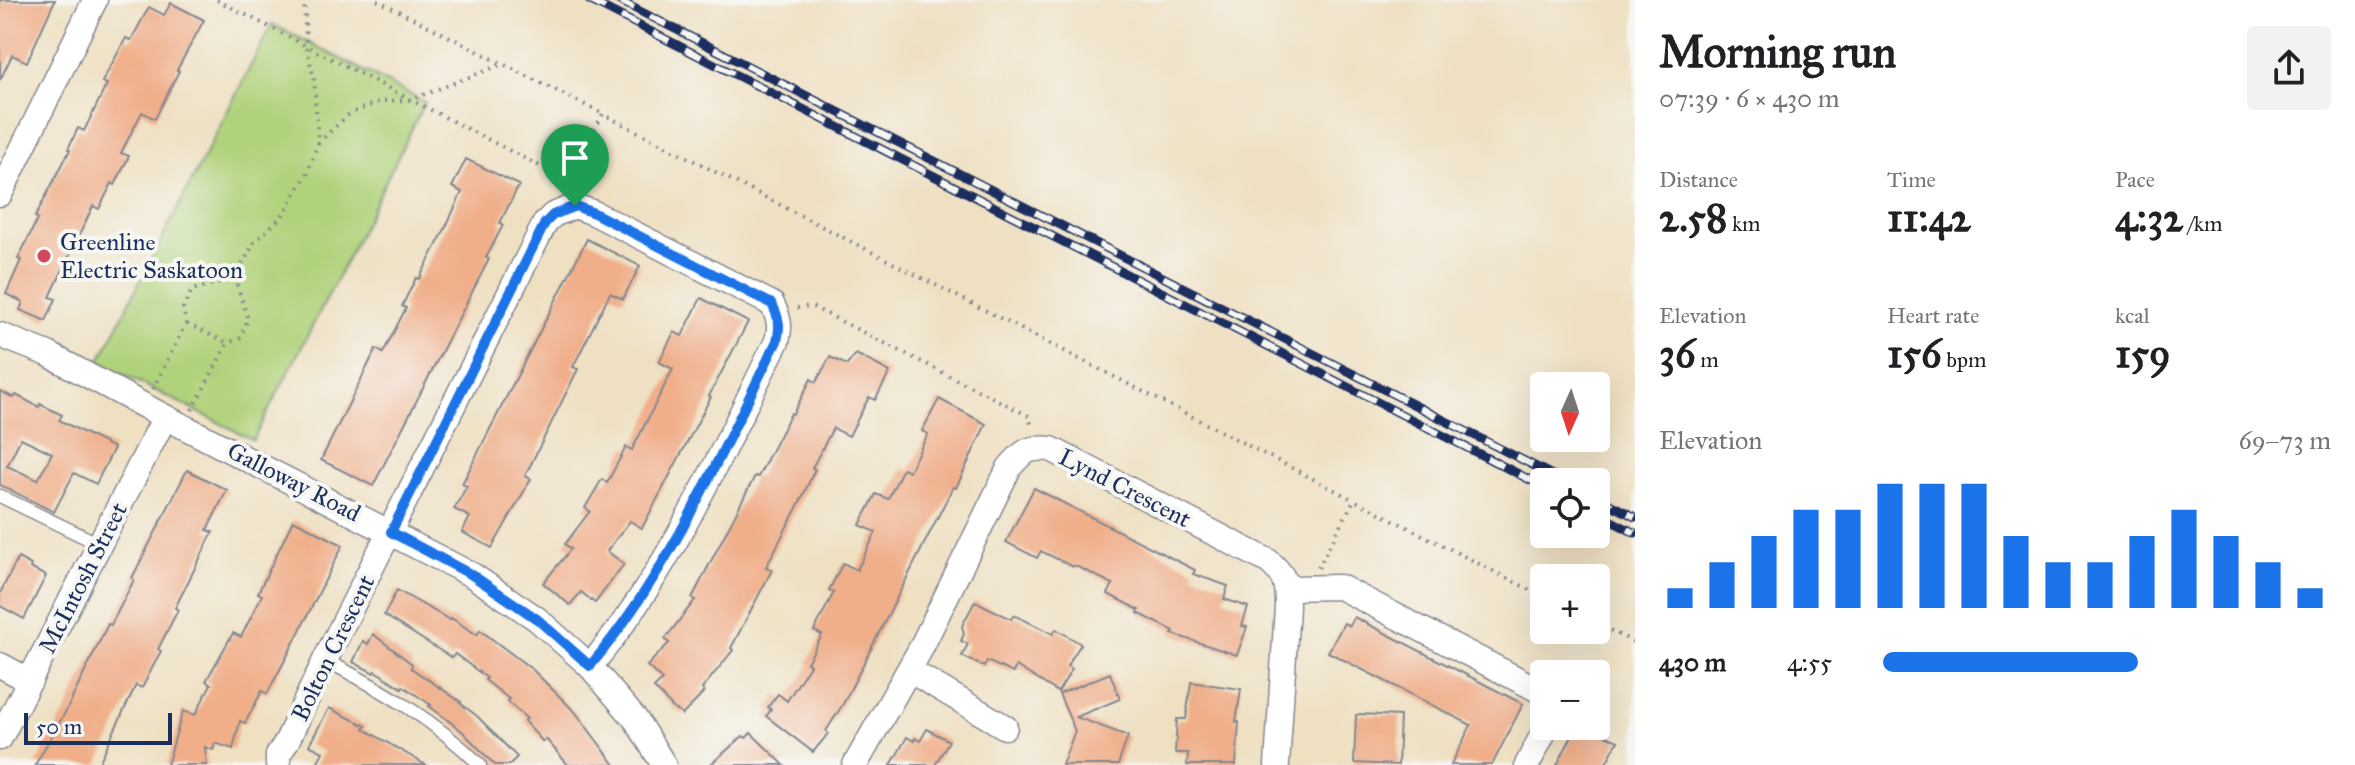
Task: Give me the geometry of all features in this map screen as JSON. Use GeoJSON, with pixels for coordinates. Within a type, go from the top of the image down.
{"type":"FeatureCollection","features":[{"type":"Feature","properties":{"kind":"street"},"geometry":{"type":"LineString","coordinates":[[0,194],[95,0]]}},
{"type":"Feature","properties":{"kind":"street","name":"Bolton Crescent"},"geometry":{"type":"LineString","coordinates":[[278,765],[278,755],[545,223],[553,215],[575,206],[772,304],[779,316],[780,329],[777,341],[668,555],[616,634],[590,666]]}},
{"type":"Feature","properties":{"kind":"street","name":"Galloway Road"},"geometry":{"type":"LineString","coordinates":[[0,335],[48,354],[472,575],[537,619],[590,666],[636,720],[664,765]]}},
{"type":"Feature","properties":{"kind":"street","name":"McIntosh Street"},"geometry":{"type":"LineString","coordinates":[[0,738],[164,416]]}},
{"type":"Feature","properties":{"kind":"street","name":"Lynd Crescent"},"geometry":{"type":"LineString","coordinates":[[855,765],[909,670],[1009,468],[1021,454],[1034,448],[1051,449],[1268,561],[1283,573],[1287,588]]}},
{"type":"Feature","properties":{"kind":"street"},"geometry":{"type":"LineString","coordinates":[[1277,765],[1287,588],[1340,587],[1530,686]]}},
{"type":"Feature","properties":{"kind":"street"},"geometry":{"type":"LineString","coordinates":[[0,665],[30,681]]}},
{"type":"Feature","properties":{"kind":"street"},"geometry":{"type":"LineString","coordinates":[[909,670],[1005,727]]}},
{"type":"Feature","properties":{"kind":"street"},"geometry":{"type":"LineString","coordinates":[[1527,765],[1540,740]]}},
{"type":"Feature","properties":{"kind":"lane"},"geometry":{"type":"LineString","coordinates":[[0,496],[99,544]]}},
{"type":"Feature","properties":{"kind":"lane"},"geometry":{"type":"LineString","coordinates":[[325,660],[419,713],[480,765]]}},
{"type":"Feature","properties":{"kind":"path"},"geometry":{"type":"LineString","coordinates":[[217,0],[559,176],[563,186],[603,114]]}},
{"type":"Feature","properties":{"kind":"path"},"geometry":{"type":"LineString","coordinates":[[164,416],[186,323],[183,308],[192,290],[235,278],[254,243],[282,216],[307,174],[318,143],[314,78],[306,46],[304,0]]}},
{"type":"Feature","properties":{"kind":"path"},"geometry":{"type":"LineString","coordinates":[[377,0],[1530,590]]}},
{"type":"Feature","properties":{"kind":"path"},"geometry":{"type":"LineString","coordinates":[[318,143],[349,114],[381,101],[410,100],[503,64]]}},
{"type":"Feature","properties":{"kind":"path"},"geometry":{"type":"LineString","coordinates":[[164,416],[228,343],[240,338],[248,319],[235,278]]}},
{"type":"Feature","properties":{"kind":"path"},"geometry":{"type":"LineString","coordinates":[[805,308],[811,306],[1029,416],[1032,426]]}},
{"type":"Feature","properties":{"kind":"path"},"geometry":{"type":"LineString","coordinates":[[186,323],[228,343]]}},
{"type":"Feature","properties":{"kind":"path"},"geometry":{"type":"LineString","coordinates":[[1313,577],[1354,500]]}},
{"type":"Feature","properties":{"kind":"path"},"geometry":{"type":"LineString","coordinates":[[1610,630],[1635,643]]}},
{"type":"Feature","properties":{"kind":"green space"},"geometry":{"type":"Polygon","coordinates":[[[272,24],[425,102],[253,440],[99,362],[272,24]]]}},
{"type":"Feature","properties":{"kind":"building"},"geometry":{"type":"Polygon","coordinates":[[[0,0],[55,0],[27,62],[12,55],[0,80],[0,0]]]}},
{"type":"Feature","properties":{"kind":"building"},"geometry":{"type":"Polygon","coordinates":[[[171,3],[204,20],[179,71],[155,119],[142,112],[121,153],[129,156],[99,209],[93,206],[50,297],[56,299],[46,321],[20,310],[23,302],[6,294],[21,260],[18,259],[38,218],[35,217],[78,128],[84,131],[107,84],[102,82],[126,38],[131,40],[149,7],[164,15],[171,3]]]}},
{"type":"Feature","properties":{"kind":"building"},"geometry":{"type":"Polygon","coordinates":[[[466,159],[519,185],[500,223],[503,225],[486,258],[489,259],[373,486],[321,460],[376,349],[383,353],[406,308],[402,306],[416,278],[419,279],[444,231],[462,192],[452,187],[466,159]]]}},
{"type":"Feature","properties":{"kind":"building"},"geometry":{"type":"Polygon","coordinates":[[[587,239],[640,266],[623,299],[610,293],[573,367],[578,369],[525,476],[531,479],[492,548],[462,532],[470,517],[454,509],[467,486],[462,484],[587,239]]]}},
{"type":"Feature","properties":{"kind":"building"},"geometry":{"type":"Polygon","coordinates":[[[701,298],[748,322],[642,528],[630,521],[607,551],[624,564],[595,603],[581,592],[570,605],[543,583],[571,549],[565,544],[590,511],[585,508],[602,479],[607,483],[626,447],[632,450],[673,369],[659,362],[674,332],[682,336],[701,298]]]}},
{"type":"Feature","properties":{"kind":"building"},"geometry":{"type":"Polygon","coordinates":[[[856,354],[890,372],[875,400],[869,397],[849,436],[833,428],[812,468],[815,469],[801,500],[766,567],[772,570],[731,648],[733,650],[697,700],[682,715],[654,688],[662,680],[647,666],[669,643],[665,639],[695,600],[692,598],[755,476],[758,477],[811,379],[816,382],[830,357],[847,365],[856,354]]]}},
{"type":"Feature","properties":{"kind":"building"},"geometry":{"type":"Polygon","coordinates":[[[0,391],[62,415],[59,420],[114,448],[96,484],[74,473],[54,512],[0,485],[0,391]],[[21,438],[7,466],[38,480],[52,453],[21,438]]]}},
{"type":"Feature","properties":{"kind":"building"},"geometry":{"type":"Polygon","coordinates":[[[939,399],[986,424],[956,488],[953,487],[843,704],[826,731],[828,734],[813,752],[766,716],[771,710],[768,707],[778,694],[787,701],[810,665],[807,663],[822,635],[814,631],[834,592],[829,590],[843,563],[857,570],[876,532],[860,525],[876,494],[888,499],[903,468],[909,471],[928,434],[922,431],[939,399]]]}},
{"type":"Feature","properties":{"kind":"building"},"geometry":{"type":"Polygon","coordinates":[[[187,470],[227,490],[207,530],[213,532],[175,608],[178,610],[142,688],[136,685],[98,765],[35,765],[67,709],[108,624],[111,625],[187,470]]]}},
{"type":"Feature","properties":{"kind":"building"},"geometry":{"type":"Polygon","coordinates":[[[1034,488],[1195,570],[1193,574],[1228,586],[1224,599],[1248,607],[1242,626],[1247,627],[1237,655],[1172,634],[1174,631],[1108,594],[1113,584],[1041,551],[1037,558],[1006,542],[1034,488]]]}},
{"type":"Feature","properties":{"kind":"building"},"geometry":{"type":"Polygon","coordinates":[[[293,520],[343,545],[285,660],[267,694],[262,691],[245,723],[240,721],[233,749],[215,743],[213,750],[205,747],[207,765],[167,765],[183,711],[195,715],[211,684],[206,681],[233,633],[241,637],[293,520]]]}},
{"type":"Feature","properties":{"kind":"building"},"geometry":{"type":"Polygon","coordinates":[[[18,558],[46,576],[24,619],[0,606],[0,593],[18,558]]]}},
{"type":"Feature","properties":{"kind":"building"},"geometry":{"type":"Polygon","coordinates":[[[397,590],[477,635],[480,630],[533,670],[576,713],[615,765],[568,765],[546,739],[543,742],[524,721],[527,719],[507,701],[509,699],[485,680],[487,678],[455,654],[452,658],[384,615],[397,590]]]}},
{"type":"Feature","properties":{"kind":"building"},"geometry":{"type":"Polygon","coordinates":[[[975,601],[1011,619],[1014,615],[1053,634],[1056,629],[1081,644],[1067,666],[1072,669],[1058,692],[1016,666],[1013,673],[987,661],[984,667],[962,656],[968,644],[961,641],[964,634],[962,626],[975,601]]]}},
{"type":"Feature","properties":{"kind":"building"},"geometry":{"type":"Polygon","coordinates":[[[1354,617],[1523,704],[1492,765],[1451,765],[1471,725],[1328,652],[1344,623],[1350,626],[1354,617]]]}},
{"type":"Feature","properties":{"kind":"building"},"geometry":{"type":"Polygon","coordinates":[[[373,634],[412,664],[411,668],[461,702],[517,757],[509,765],[495,765],[431,705],[403,686],[353,662],[363,641],[368,644],[373,634]]]}},
{"type":"Feature","properties":{"kind":"building"},"geometry":{"type":"Polygon","coordinates":[[[1110,673],[1120,699],[1076,717],[1128,736],[1118,765],[1062,765],[1075,731],[1059,694],[1110,673]]]}},
{"type":"Feature","properties":{"kind":"building"},"geometry":{"type":"Polygon","coordinates":[[[1191,682],[1241,689],[1236,722],[1239,722],[1236,765],[1187,765],[1188,753],[1175,753],[1177,719],[1186,719],[1191,682]]]}},
{"type":"Feature","properties":{"kind":"building"},"geometry":{"type":"Polygon","coordinates":[[[329,708],[366,726],[364,729],[426,765],[316,765],[323,752],[309,745],[329,708]]]}},
{"type":"Feature","properties":{"kind":"building"},"geometry":{"type":"Polygon","coordinates":[[[1356,715],[1400,716],[1398,765],[1354,763],[1356,715]]]}},
{"type":"Feature","properties":{"kind":"building"},"geometry":{"type":"Polygon","coordinates":[[[927,729],[949,741],[935,765],[891,765],[907,737],[920,741],[927,729]]]}},
{"type":"Feature","properties":{"kind":"building"},"geometry":{"type":"Polygon","coordinates":[[[751,733],[784,765],[710,765],[743,736],[746,738],[751,733]]]}},
{"type":"Feature","properties":{"kind":"building"},"geometry":{"type":"Polygon","coordinates":[[[1610,737],[1618,741],[1605,765],[1557,765],[1570,740],[1610,740],[1610,737]]]}},
{"type":"Feature","properties":{"kind":"railway"},"geometry":{"type":"LineString","coordinates":[[589,0],[1530,480]]}},
{"type":"Feature","properties":{"kind":"railway"},"geometry":{"type":"LineString","coordinates":[[618,0],[1538,468]]}},
{"type":"Feature","properties":{"kind":"railway"},"geometry":{"type":"LineString","coordinates":[[1610,504],[1635,517]]}},
{"type":"Feature","properties":{"kind":"railway"},"geometry":{"type":"LineString","coordinates":[[1610,520],[1635,533]]}},
{"type":"Feature","properties":{"kind":"place","name":"Greenline Electric Saskatoon"},"geometry":{"type":"Point","coordinates":[44,256]}},
{"type":"Feature","properties":{"kind":"route"},"geometry":{"type":"LineString","coordinates":[[575,206],[772,304],[779,316],[780,329],[777,341],[668,555],[616,634],[590,666],[537,619],[472,575],[391,532],[545,223],[553,215],[575,206]]}}]}
